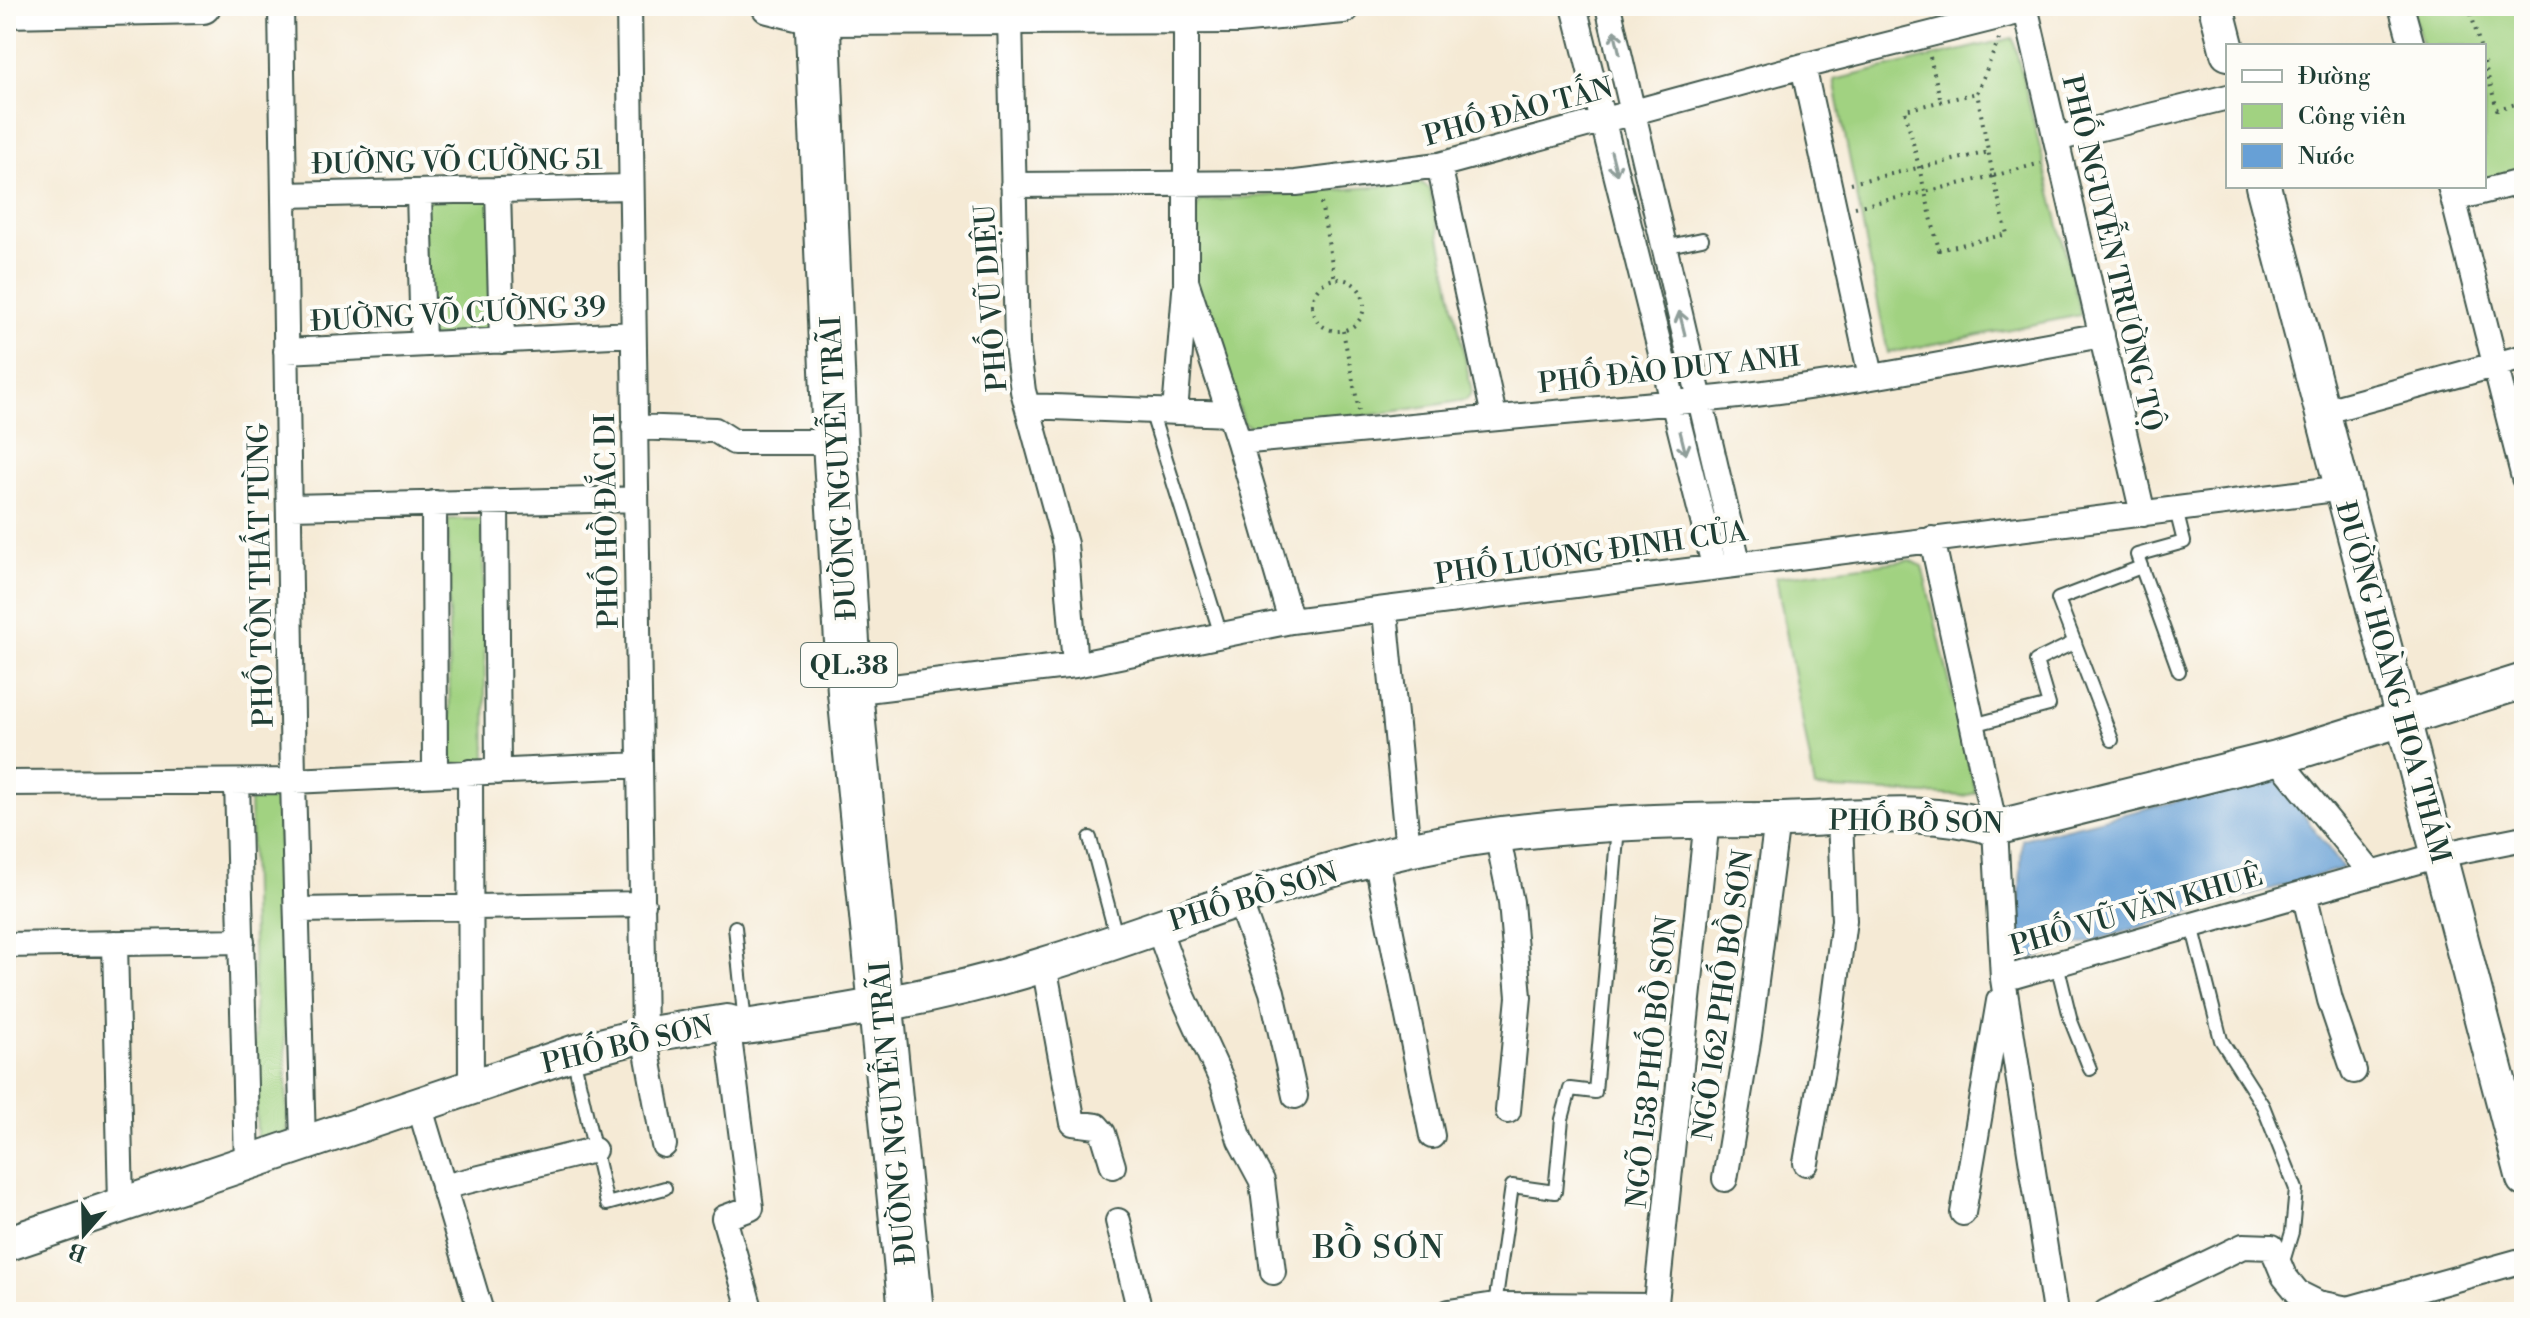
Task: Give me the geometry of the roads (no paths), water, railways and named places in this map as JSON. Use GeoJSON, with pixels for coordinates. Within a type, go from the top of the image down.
{"type":"FeatureCollection","features":[{"type":"Feature","properties":{"kind":"highway","name":"ĐƯỜNG NGUYỄN TRÃI"},"geometry":{"type":"LineString","coordinates":[[817,12],[835,442],[850,692],[911,1312]]}},
{"type":"Feature","properties":{"kind":"street"},"geometry":{"type":"LineString","coordinates":[[13,9],[203,6]]}},
{"type":"Feature","properties":{"kind":"street","name":"PHỐ TÔN THẤT TÙNG"},"geometry":{"type":"LineString","coordinates":[[281,6],[293,781],[299,910],[303,1143]]}},
{"type":"Feature","properties":{"kind":"street","name":"PHỐ HỒ ĐẮC DI"},"geometry":{"type":"LineString","coordinates":[[629,6],[644,1035],[664,1145]]}},
{"type":"Feature","properties":{"kind":"street"},"geometry":{"type":"LineString","coordinates":[[769,6],[817,12],[1010,17],[1237,16],[1343,6]]}},
{"type":"Feature","properties":{"kind":"street"},"geometry":{"type":"LineString","coordinates":[[1574,6],[1673,402],[1726,564]]}},
{"type":"Feature","properties":{"kind":"street"},"geometry":{"type":"LineString","coordinates":[[1608,6],[1701,400],[1726,564]]}},
{"type":"Feature","properties":{"kind":"street"},"geometry":{"type":"LineString","coordinates":[[2216,6],[2226,45]]}},
{"type":"Feature","properties":{"kind":"street"},"geometry":{"type":"LineString","coordinates":[[2401,6],[2411,44]]}},
{"type":"Feature","properties":{"kind":"street","name":"PHỐ ĐÀO TẤN"},"geometry":{"type":"LineString","coordinates":[[1013,185],[1296,183],[1439,165],[2026,8]]}},
{"type":"Feature","properties":{"kind":"street","name":"PHỐ NGUYỄN TRƯỜNG TỘ"},"geometry":{"type":"LineString","coordinates":[[2026,8],[2052,150],[2102,335],[2143,514]]}},
{"type":"Feature","properties":{"kind":"street"},"geometry":{"type":"LineString","coordinates":[[1163,411],[1186,281],[1186,15]]}},
{"type":"Feature","properties":{"kind":"street","name":"PHỐ VŨ DIỆU"},"geometry":{"type":"LineString","coordinates":[[1010,17],[1017,345],[1028,406],[1065,544],[1075,665]]}},
{"type":"Feature","properties":{"kind":"street"},"geometry":{"type":"LineString","coordinates":[[1803,66],[1871,376]]}},
{"type":"Feature","properties":{"kind":"street"},"geometry":{"type":"LineString","coordinates":[[2052,150],[2226,98]]}},
{"type":"Feature","properties":{"kind":"street"},"geometry":{"type":"LineString","coordinates":[[1439,165],[1494,416]]}},
{"type":"Feature","properties":{"kind":"street"},"geometry":{"type":"LineString","coordinates":[[2486,187],[2524,181]]}},
{"type":"Feature","properties":{"kind":"street","name":"ĐƯỜNG VÕ CƯỜNG 51"},"geometry":{"type":"LineString","coordinates":[[285,195],[630,187]]}},
{"type":"Feature","properties":{"kind":"street","name":"ĐƯỜNG HOÀNG HOA THÁM"},"geometry":{"type":"LineString","coordinates":[[2264,188],[2524,1179]]}},
{"type":"Feature","properties":{"kind":"street"},"geometry":{"type":"LineString","coordinates":[[2482,188],[2452,193],[2524,478]]}},
{"type":"Feature","properties":{"kind":"street"},"geometry":{"type":"LineString","coordinates":[[498,190],[502,341]]}},
{"type":"Feature","properties":{"kind":"street"},"geometry":{"type":"LineString","coordinates":[[419,192],[423,344]]}},
{"type":"Feature","properties":{"kind":"street"},"geometry":{"type":"LineString","coordinates":[[1636,253],[1664,247]]}},
{"type":"Feature","properties":{"kind":"street"},"geometry":{"type":"LineString","coordinates":[[1186,281],[1239,442],[1291,621]]}},
{"type":"Feature","properties":{"kind":"street","name":"ĐƯỜNG VÕ CƯỜNG 39"},"geometry":{"type":"LineString","coordinates":[[286,351],[633,334]]}},
{"type":"Feature","properties":{"kind":"street","name":"PHỐ ĐÀO DUY ANH"},"geometry":{"type":"LineString","coordinates":[[1239,442],[1494,416],[1701,400],[1871,376],[2102,335]]}},
{"type":"Feature","properties":{"kind":"street"},"geometry":{"type":"LineString","coordinates":[[2322,412],[2524,357]]}},
{"type":"Feature","properties":{"kind":"street"},"geometry":{"type":"LineString","coordinates":[[1028,406],[1230,414]]}},
{"type":"Feature","properties":{"kind":"street"},"geometry":{"type":"LineString","coordinates":[[634,427],[715,430],[734,442],[835,442]]}},
{"type":"Feature","properties":{"kind":"street","name":"PHỐ LƯƠNG ĐỊNH CỦA"},"geometry":{"type":"LineString","coordinates":[[850,692],[1075,665],[1291,621],[2343,488]]}},
{"type":"Feature","properties":{"kind":"street"},"geometry":{"type":"LineString","coordinates":[[290,507],[636,499]]}},
{"type":"Feature","properties":{"kind":"street"},"geometry":{"type":"LineString","coordinates":[[496,502],[498,772]]}},
{"type":"Feature","properties":{"kind":"street"},"geometry":{"type":"LineString","coordinates":[[434,503],[435,774]]}},
{"type":"Feature","properties":{"kind":"street","name":"PHỐ VŨ VĂN KHUÊ"},"geometry":{"type":"LineString","coordinates":[[1932,539],[1995,828],[2003,979],[2439,855],[2524,838]]}},
{"type":"Feature","properties":{"kind":"street"},"geometry":{"type":"LineString","coordinates":[[1385,611],[1392,854],[1432,1136]]}},
{"type":"Feature","properties":{"kind":"street","name":"PHỐ BỒ SƠN"},"geometry":{"type":"LineString","coordinates":[[6,1244],[573,1053],[644,1035],[882,1007],[1044,965],[1157,925],[1392,854],[1497,834],[1619,822],[1891,815],[1957,818],[1995,828],[2277,758],[2524,681]]}},
{"type":"Feature","properties":{"kind":"street"},"geometry":{"type":"LineString","coordinates":[[2277,758],[2372,874]]}},
{"type":"Feature","properties":{"kind":"street"},"geometry":{"type":"LineString","coordinates":[[6,783],[293,781],[640,765]]}},
{"type":"Feature","properties":{"kind":"street"},"geometry":{"type":"LineString","coordinates":[[470,772],[471,1085]]}},
{"type":"Feature","properties":{"kind":"street"},"geometry":{"type":"LineString","coordinates":[[237,782],[247,1163]]}},
{"type":"Feature","properties":{"kind":"street"},"geometry":{"type":"LineString","coordinates":[[1806,1163],[1832,1013],[1844,920],[1840,818]]}},
{"type":"Feature","properties":{"kind":"street","name":"NGÕ 158 PHỐ BỒ SƠN"},"geometry":{"type":"LineString","coordinates":[[1656,1309],[1707,819]]}},
{"type":"Feature","properties":{"kind":"street","name":"NGÕ 162 PHỐ BỒ SƠN"},"geometry":{"type":"LineString","coordinates":[[1725,1179],[1757,976],[1777,820]]}},
{"type":"Feature","properties":{"kind":"street"},"geometry":{"type":"LineString","coordinates":[[1497,834],[1511,902],[1519,997],[1508,1111]]}},
{"type":"Feature","properties":{"kind":"street"},"geometry":{"type":"LineString","coordinates":[[2304,893],[2330,1000],[2354,1071]]}},
{"type":"Feature","properties":{"kind":"street"},"geometry":{"type":"LineString","coordinates":[[1239,900],[1272,992],[1295,1096]]}},
{"type":"Feature","properties":{"kind":"street"},"geometry":{"type":"LineString","coordinates":[[299,910],[643,904]]}},
{"type":"Feature","properties":{"kind":"street"},"geometry":{"type":"LineString","coordinates":[[1157,925],[1183,996],[1223,1083],[1240,1140],[1262,1181],[1273,1272]]}},
{"type":"Feature","properties":{"kind":"street"},"geometry":{"type":"LineString","coordinates":[[6,945],[242,941]]}},
{"type":"Feature","properties":{"kind":"street"},"geometry":{"type":"LineString","coordinates":[[115,943],[121,1204]]}},
{"type":"Feature","properties":{"kind":"street"},"geometry":{"type":"LineString","coordinates":[[1044,965],[1073,1123],[1097,1126],[1103,1133],[1113,1166]]}},
{"type":"Feature","properties":{"kind":"street"},"geometry":{"type":"LineString","coordinates":[[1963,1213],[2003,979]]}},
{"type":"Feature","properties":{"kind":"street"},"geometry":{"type":"LineString","coordinates":[[2003,979],[2055,1312]]}},
{"type":"Feature","properties":{"kind":"street"},"geometry":{"type":"LineString","coordinates":[[736,1024],[751,1208],[724,1218],[751,1312]]}},
{"type":"Feature","properties":{"kind":"street"},"geometry":{"type":"LineString","coordinates":[[419,1105],[481,1312]]}},
{"type":"Feature","properties":{"kind":"street"},"geometry":{"type":"LineString","coordinates":[[443,1187],[594,1150]]}},
{"type":"Feature","properties":{"kind":"street"},"geometry":{"type":"LineString","coordinates":[[1118,1221],[1140,1312]]}},
{"type":"Feature","properties":{"kind":"street"},"geometry":{"type":"LineString","coordinates":[[2106,1312],[2243,1246],[2272,1247],[2282,1268],[2306,1298],[2348,1311],[2524,1260]]}},
{"type":"Feature","properties":{"kind":"street"},"geometry":{"type":"LineString","coordinates":[[1449,1312],[1495,1305],[1656,1309]]}},
{"type":"Feature","properties":{"kind":"lane"},"geometry":{"type":"LineString","coordinates":[[1664,247],[1702,239]]}},
{"type":"Feature","properties":{"kind":"lane"},"geometry":{"type":"LineString","coordinates":[[1163,411],[1221,635]]}},
{"type":"Feature","properties":{"kind":"lane"},"geometry":{"type":"LineString","coordinates":[[2176,510],[2184,542],[2137,555],[2179,671]]}},
{"type":"Feature","properties":{"kind":"lane"},"geometry":{"type":"LineString","coordinates":[[2112,740],[2058,599],[2141,567]]}},
{"type":"Feature","properties":{"kind":"lane"},"geometry":{"type":"LineString","coordinates":[[1973,725],[2049,705],[2036,661],[2075,642]]}},
{"type":"Feature","properties":{"kind":"lane"},"geometry":{"type":"LineString","coordinates":[[1495,1305],[1512,1186],[1555,1192],[1562,1119],[1570,1089],[1595,1092],[1619,822]]}},
{"type":"Feature","properties":{"kind":"lane"},"geometry":{"type":"LineString","coordinates":[[1090,838],[1117,939]]}},
{"type":"Feature","properties":{"kind":"lane"},"geometry":{"type":"LineString","coordinates":[[2192,925],[2221,1040],[2263,1106],[2296,1189],[2292,1232],[2282,1268]]}},
{"type":"Feature","properties":{"kind":"lane"},"geometry":{"type":"LineString","coordinates":[[735,927],[736,1024]]}},
{"type":"Feature","properties":{"kind":"lane"},"geometry":{"type":"LineString","coordinates":[[2057,964],[2068,1011],[2090,1069]]}},
{"type":"Feature","properties":{"kind":"lane"},"geometry":{"type":"LineString","coordinates":[[573,1053],[607,1204],[665,1188]]}},
{"type":"Feature","properties":{"kind":"water"},"geometry":{"type":"Polygon","coordinates":[[[2275,777],[2343,868],[2017,963],[2022,839],[2275,777]]]}},
{"type":"Feature","properties":{"kind":"district","name":"BỒ SƠN"},"geometry":{"type":"Point","coordinates":[1379,1247]}}]}
